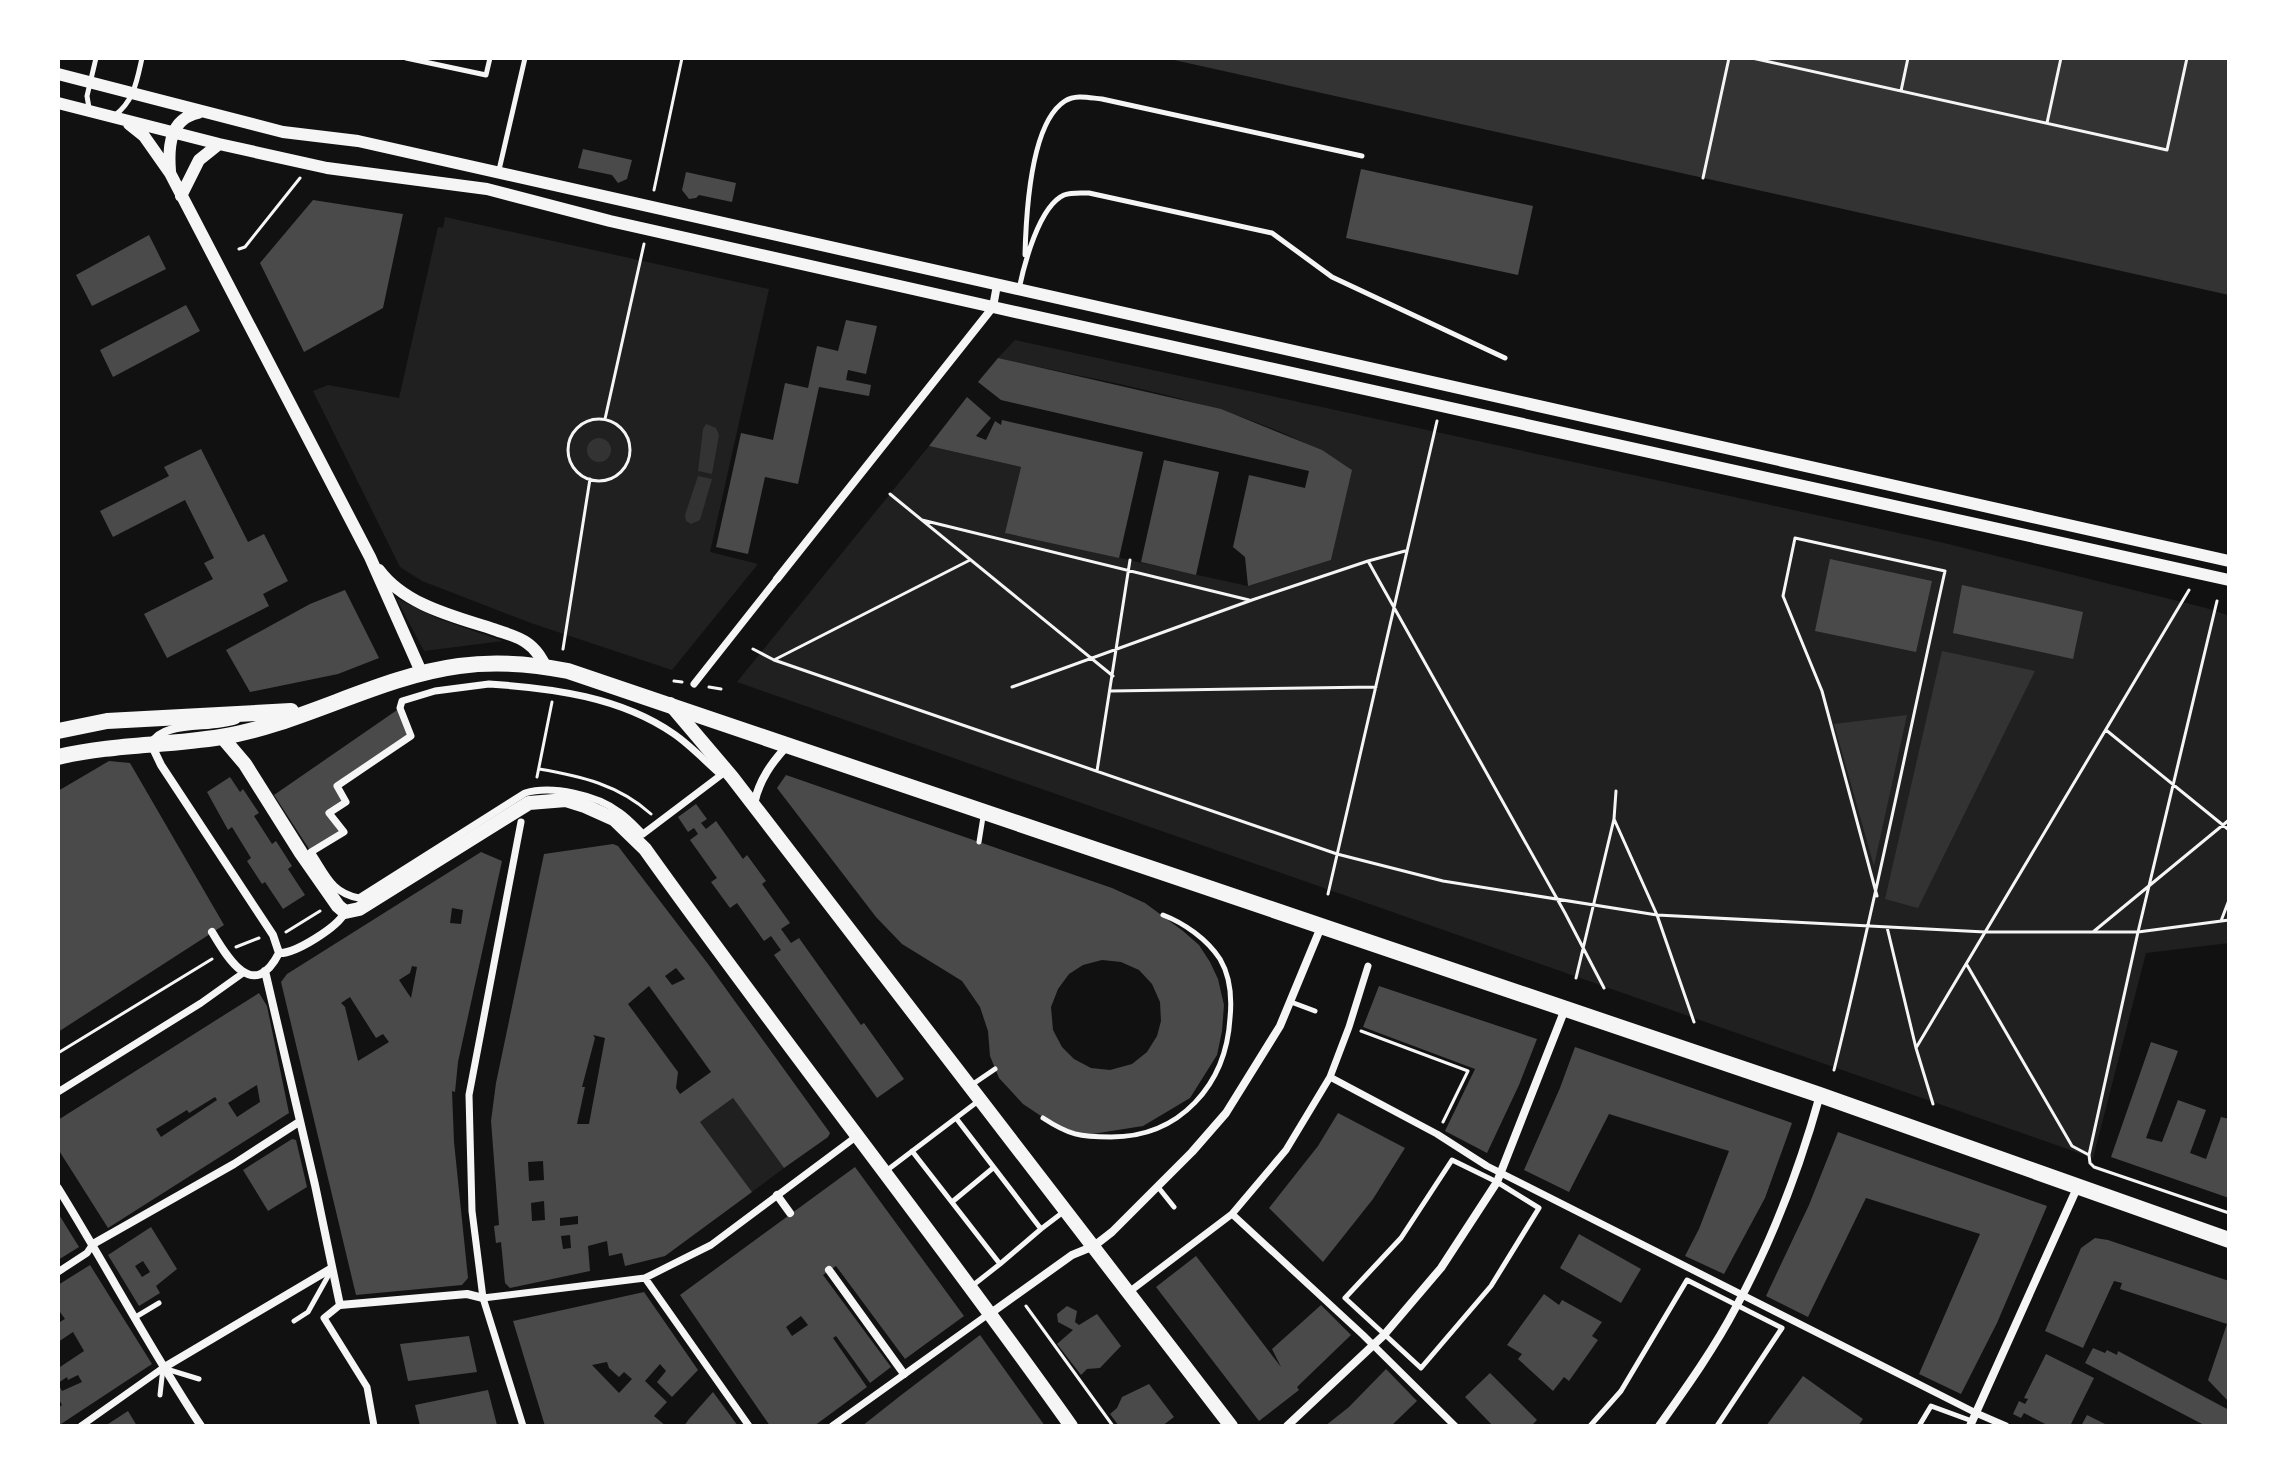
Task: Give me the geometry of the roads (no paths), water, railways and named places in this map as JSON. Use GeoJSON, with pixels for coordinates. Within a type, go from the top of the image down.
{"type":"FeatureCollection","features":[{"type":"Feature","properties":{"kind":"main road"},"geometry":{"type":"LineString","coordinates":[[58,757],[114,746],[222,737],[422,674],[458,666],[488,663],[568,671],[1820,1095],[2229,1240]]}},
{"type":"Feature","properties":{"kind":"main road"},"geometry":{"type":"LineString","coordinates":[[669,704],[754,805],[1231,1426]]}},
{"type":"Feature","properties":{"kind":"main road"},"geometry":{"type":"LineString","coordinates":[[58,731],[107,721],[316,709]]}},
{"type":"Feature","properties":{"kind":"main road"},"geometry":{"type":"LineString","coordinates":[[222,737],[245,764],[301,853],[345,912],[359,909],[529,803],[551,799],[585,806],[614,819],[645,849],[728,966],[972,1286],[1071,1426]]}},
{"type":"Feature","properties":{"kind":"street"},"geometry":{"type":"LineString","coordinates":[[58,74],[283,132],[358,141],[2229,561]]}},
{"type":"Feature","properties":{"kind":"street"},"geometry":{"type":"LineString","coordinates":[[58,103],[327,168],[487,189],[647,229],[993,307],[2229,580]]}},
{"type":"Feature","properties":{"kind":"street"},"geometry":{"type":"LineString","coordinates":[[170,173],[169,156],[174,133],[183,117],[201,112]]}},
{"type":"Feature","properties":{"kind":"street"},"geometry":{"type":"LineString","coordinates":[[118,118],[144,136],[170,173],[370,557],[422,674]]}},
{"type":"Feature","properties":{"kind":"street"},"geometry":{"type":"LineString","coordinates":[[181,196],[199,160],[219,144]]}},
{"type":"Feature","properties":{"kind":"street"},"geometry":{"type":"LineString","coordinates":[[694,684],[993,307],[997,285]]}},
{"type":"Feature","properties":{"kind":"street"},"geometry":{"type":"LineString","coordinates":[[370,557],[393,585],[410,597],[441,612],[525,640],[537,651],[546,667]]}},
{"type":"Feature","properties":{"kind":"street"},"geometry":{"type":"LineString","coordinates":[[2207,575],[2229,591]]}},
{"type":"Feature","properties":{"kind":"street"},"geometry":{"type":"LineString","coordinates":[[489,684],[555,690],[638,713],[675,734],[721,775],[643,834],[617,810],[589,797],[534,790],[359,898],[344,895],[336,888],[311,852],[344,832],[329,813],[346,802],[337,786],[411,736],[400,708],[402,701],[435,691],[489,684]]}},
{"type":"Feature","properties":{"kind":"street"},"geometry":{"type":"LineString","coordinates":[[212,932],[229,960],[243,973],[265,971],[273,965],[279,953],[268,928],[161,765],[151,744],[155,736],[169,729],[224,724],[242,715]]}},
{"type":"Feature","properties":{"kind":"street"},"geometry":{"type":"LineString","coordinates":[[754,805],[756,791],[788,745]]}},
{"type":"Feature","properties":{"kind":"street"},"geometry":{"type":"LineString","coordinates":[[521,822],[469,1095],[472,1211],[483,1298],[523,1426]]}},
{"type":"Feature","properties":{"kind":"street"},"geometry":{"type":"LineString","coordinates":[[279,953],[286,954],[337,924],[345,912]]}},
{"type":"Feature","properties":{"kind":"street"},"geometry":{"type":"LineString","coordinates":[[832,1426],[1072,1255],[1094,1246],[1158,1187],[1226,1113],[1280,1026],[1321,927]]}},
{"type":"Feature","properties":{"kind":"street"},"geometry":{"type":"LineString","coordinates":[[1129,1292],[1232,1214],[1286,1150],[1330,1077],[1368,966]]}},
{"type":"Feature","properties":{"kind":"street"},"geometry":{"type":"LineString","coordinates":[[265,971],[340,1305]]}},
{"type":"Feature","properties":{"kind":"street"},"geometry":{"type":"LineString","coordinates":[[58,1092],[201,1003],[243,973]]}},
{"type":"Feature","properties":{"kind":"street"},"geometry":{"type":"LineString","coordinates":[[1287,1426],[1384,1335],[1441,1268],[1499,1178],[1565,1009]]}},
{"type":"Feature","properties":{"kind":"street"},"geometry":{"type":"LineString","coordinates":[[1330,1077],[1437,1134],[1499,1178],[1741,1295],[1973,1420],[2006,1426]]}},
{"type":"Feature","properties":{"kind":"street"},"geometry":{"type":"LineString","coordinates":[[1659,1426],[1737,1305],[1773,1228],[1809,1135],[1820,1095]]}},
{"type":"Feature","properties":{"kind":"street"},"geometry":{"type":"LineString","coordinates":[[58,1272],[87,1253],[93,1244],[234,1164],[299,1122]]}},
{"type":"Feature","properties":{"kind":"street"},"geometry":{"type":"LineString","coordinates":[[374,1426],[367,1387],[324,1318],[340,1305],[467,1294],[483,1298],[645,1278],[711,1245],[857,1136]]}},
{"type":"Feature","properties":{"kind":"street"},"geometry":{"type":"LineString","coordinates":[[58,1188],[163,1368],[201,1426]]}},
{"type":"Feature","properties":{"kind":"street"},"geometry":{"type":"LineString","coordinates":[[1973,1420],[2077,1188]]}},
{"type":"Feature","properties":{"kind":"street"},"geometry":{"type":"LineString","coordinates":[[777,1195],[790,1213]]}},
{"type":"Feature","properties":{"kind":"street"},"geometry":{"type":"LineString","coordinates":[[1232,1214],[1374,1345],[1455,1426]]}},
{"type":"Feature","properties":{"kind":"street"},"geometry":{"type":"LineString","coordinates":[[81,1426],[163,1368],[332,1268]]}},
{"type":"Feature","properties":{"kind":"street"},"geometry":{"type":"LineString","coordinates":[[829,1270],[904,1374]]}},
{"type":"Feature","properties":{"kind":"street"},"geometry":{"type":"LineString","coordinates":[[645,1278],[749,1426]]}},
{"type":"Feature","properties":{"kind":"lane"},"geometry":{"type":"LineString","coordinates":[[90,112],[87,96],[96,58]]}},
{"type":"Feature","properties":{"kind":"lane"},"geometry":{"type":"LineString","coordinates":[[118,118],[132,95],[142,58]]}},
{"type":"Feature","properties":{"kind":"lane"},"geometry":{"type":"LineString","coordinates":[[406,58],[486,75],[490,58]]}},
{"type":"Feature","properties":{"kind":"lane"},"geometry":{"type":"LineString","coordinates":[[499,174],[525,58]]}},
{"type":"Feature","properties":{"kind":"lane"},"geometry":{"type":"LineString","coordinates":[[1019,290],[1026,213],[1042,134],[1057,109],[1072,98],[1102,99],[1362,156]]}},
{"type":"Feature","properties":{"kind":"lane"},"geometry":{"type":"LineString","coordinates":[[1024,260],[1055,200],[1076,192],[1119,199],[1272,233],[1332,277],[1505,358]]}},
{"type":"Feature","properties":{"kind":"lane"},"geometry":{"type":"LineString","coordinates":[[979,842],[984,812]]}},
{"type":"Feature","properties":{"kind":"lane"},"geometry":{"type":"LineString","coordinates":[[1043,1118],[1066,1133],[1092,1139],[1149,1134],[1186,1111],[1203,1095],[1225,1055],[1231,1002],[1226,972],[1208,944],[1193,931],[1163,915]]}},
{"type":"Feature","properties":{"kind":"lane"},"geometry":{"type":"LineString","coordinates":[[1290,1002],[1315,1011]]}},
{"type":"Feature","properties":{"kind":"lane"},"geometry":{"type":"LineString","coordinates":[[969,1086],[995,1069]]}},
{"type":"Feature","properties":{"kind":"lane"},"geometry":{"type":"LineString","coordinates":[[883,1173],[981,1099]]}},
{"type":"Feature","properties":{"kind":"lane"},"geometry":{"type":"LineString","coordinates":[[956,1118],[1041,1229]]}},
{"type":"Feature","properties":{"kind":"lane"},"geometry":{"type":"LineString","coordinates":[[912,1151],[1000,1264]]}},
{"type":"Feature","properties":{"kind":"lane"},"geometry":{"type":"LineString","coordinates":[[1452,1160],[1499,1178],[1539,1208],[1491,1286],[1421,1368],[1345,1298],[1401,1238],[1452,1160]]}},
{"type":"Feature","properties":{"kind":"lane"},"geometry":{"type":"LineString","coordinates":[[952,1202],[993,1168]]}},
{"type":"Feature","properties":{"kind":"lane"},"geometry":{"type":"LineString","coordinates":[[1158,1187],[1174,1207]]}},
{"type":"Feature","properties":{"kind":"lane"},"geometry":{"type":"LineString","coordinates":[[972,1286],[1066,1210]]}},
{"type":"Feature","properties":{"kind":"lane"},"geometry":{"type":"LineString","coordinates":[[294,1321],[308,1312],[332,1268]]}},
{"type":"Feature","properties":{"kind":"lane"},"geometry":{"type":"LineString","coordinates":[[1590,1426],[1621,1391],[1687,1280],[1782,1328],[1717,1426]]}},
{"type":"Feature","properties":{"kind":"lane"},"geometry":{"type":"LineString","coordinates":[[134,1318],[159,1303]]}},
{"type":"Feature","properties":{"kind":"lane"},"geometry":{"type":"LineString","coordinates":[[160,1395],[163,1368],[199,1379]]}},
{"type":"Feature","properties":{"kind":"lane"},"geometry":{"type":"LineString","coordinates":[[1919,1426],[1931,1406],[1973,1420]]}}]}
